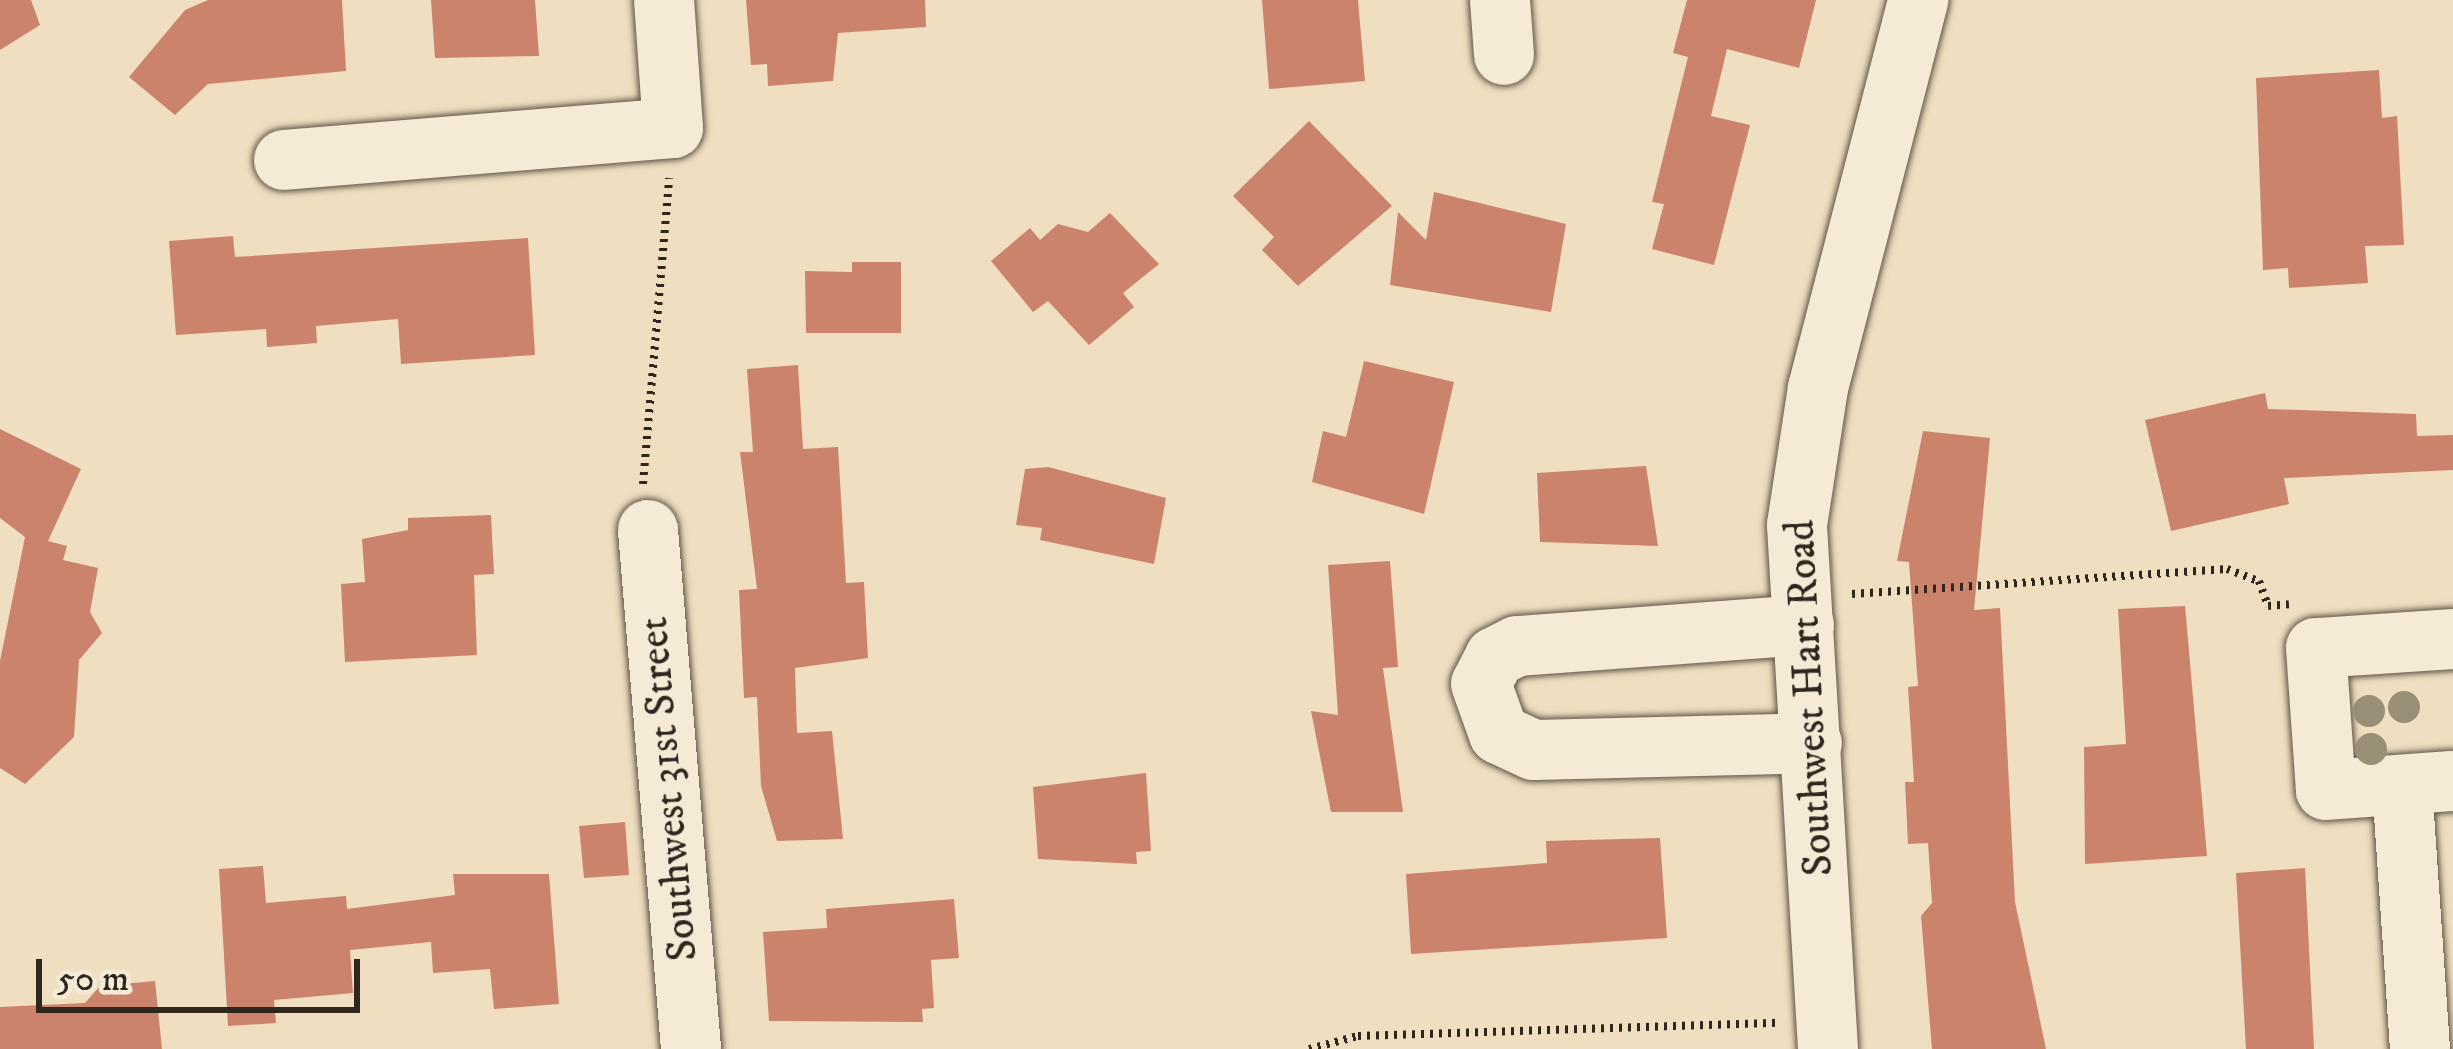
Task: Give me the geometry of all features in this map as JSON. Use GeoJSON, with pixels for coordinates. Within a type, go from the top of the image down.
{"type":"FeatureCollection","features":[{"type":"Feature","properties":{"kind":"street"},"geometry":{"type":"LineString","coordinates":[[284,160],[673,128],[664,0]]}},
{"type":"Feature","properties":{"kind":"street","name":"Southwest Hart Road"},"geometry":{"type":"LineString","coordinates":[[1827,1035],[1797,525],[1818,388],[1918,0]]}},
{"type":"Feature","properties":{"kind":"street","name":"Southwest 31st Street"},"geometry":{"type":"LineString","coordinates":[[648,530],[691,1049]]}},
{"type":"Feature","properties":{"kind":"street"},"geometry":{"type":"LineString","coordinates":[[1803,610],[1517,646],[1481,684],[1499,734],[1534,750],[1812,743]]}},
{"type":"Feature","properties":{"kind":"street"},"geometry":{"type":"LineString","coordinates":[[2420,1049],[2428,783],[2326,790],[2316,648],[2453,639]]}},
{"type":"Feature","properties":{"kind":"path"},"geometry":{"type":"LineString","coordinates":[[648,530],[641,461],[664,332],[673,128]]}},
{"type":"Feature","properties":{"kind":"path"},"geometry":{"type":"LineString","coordinates":[[1803,610],[2227,569],[2259,580],[2268,606]]}},
{"type":"Feature","properties":{"kind":"path"},"geometry":{"type":"LineString","coordinates":[[1309,1049],[1358,1036],[1827,1035]]}},
{"type":"Feature","properties":{"kind":"building"},"geometry":{"type":"Polygon","coordinates":[[[0,0],[31,0],[40,25],[0,50],[0,0]]]}},
{"type":"Feature","properties":{"kind":"building"},"geometry":{"type":"Polygon","coordinates":[[[208,0],[342,0],[346,71],[208,84],[175,115],[129,77],[185,10],[208,0]]]}},
{"type":"Feature","properties":{"kind":"building"},"geometry":{"type":"Polygon","coordinates":[[[431,0],[535,0],[539,56],[435,58],[431,0]]]}},
{"type":"Feature","properties":{"kind":"building"},"geometry":{"type":"Polygon","coordinates":[[[746,0],[925,0],[926,27],[838,33],[833,81],[768,86],[767,64],[751,65],[746,0]]]}},
{"type":"Feature","properties":{"kind":"building"},"geometry":{"type":"Polygon","coordinates":[[[1262,0],[1358,0],[1365,81],[1269,89],[1262,0]]]}},
{"type":"Feature","properties":{"kind":"building"},"geometry":{"type":"Polygon","coordinates":[[[1687,0],[1816,0],[1799,68],[1727,49],[1711,116],[1750,125],[1714,265],[1652,249],[1664,204],[1652,202],[1688,57],[1673,53],[1687,0]]]}},
{"type":"Feature","properties":{"kind":"building"},"geometry":{"type":"Polygon","coordinates":[[[2379,70],[2382,118],[2397,116],[2404,245],[2365,246],[2368,283],[2289,288],[2288,268],[2263,270],[2256,78],[2379,70]]]}},
{"type":"Feature","properties":{"kind":"building"},"geometry":{"type":"Polygon","coordinates":[[[1309,121],[1392,206],[1298,286],[1262,250],[1274,237],[1233,196],[1309,121]]]}},
{"type":"Feature","properties":{"kind":"building"},"geometry":{"type":"Polygon","coordinates":[[[1434,192],[1566,224],[1551,312],[1390,285],[1398,212],[1426,240],[1434,192]]]}},
{"type":"Feature","properties":{"kind":"building"},"geometry":{"type":"Polygon","coordinates":[[[1110,213],[1159,264],[1123,293],[1134,307],[1089,345],[1048,301],[1033,312],[991,261],[1030,228],[1040,240],[1058,224],[1088,232],[1110,213]]]}},
{"type":"Feature","properties":{"kind":"building"},"geometry":{"type":"Polygon","coordinates":[[[233,236],[235,257],[528,238],[535,355],[401,364],[398,319],[316,326],[317,343],[267,347],[266,329],[176,335],[169,241],[233,236]]]}},
{"type":"Feature","properties":{"kind":"building"},"geometry":{"type":"Polygon","coordinates":[[[852,262],[901,262],[901,333],[806,333],[805,271],[852,272],[852,262]]]}},
{"type":"Feature","properties":{"kind":"building"},"geometry":{"type":"Polygon","coordinates":[[[1364,361],[1454,382],[1424,514],[1312,482],[1323,431],[1346,437],[1364,361]]]}},
{"type":"Feature","properties":{"kind":"building"},"geometry":{"type":"Polygon","coordinates":[[[798,365],[803,449],[838,447],[846,583],[864,582],[868,658],[795,668],[797,733],[832,731],[843,839],[777,841],[761,786],[757,697],[744,698],[739,590],[757,589],[740,452],[753,452],[747,369],[798,365]]]}},
{"type":"Feature","properties":{"kind":"building"},"geometry":{"type":"Polygon","coordinates":[[[2265,393],[2268,409],[2416,414],[2417,436],[2453,435],[2453,470],[2284,478],[2289,504],[2171,531],[2145,420],[2265,393]]]}},
{"type":"Feature","properties":{"kind":"building"},"geometry":{"type":"Polygon","coordinates":[[[0,429],[81,469],[48,541],[67,546],[63,560],[98,568],[90,612],[102,633],[79,660],[74,737],[25,784],[0,768],[0,661],[25,537],[0,518],[0,429]]]}},
{"type":"Feature","properties":{"kind":"building"},"geometry":{"type":"Polygon","coordinates":[[[1923,431],[1990,438],[1974,610],[2000,608],[2015,902],[2046,1049],[1932,1049],[1921,916],[1932,903],[1928,843],[1908,844],[1905,782],[1914,782],[1908,687],[1918,686],[1909,562],[1897,561],[1923,431]]]}},
{"type":"Feature","properties":{"kind":"building"},"geometry":{"type":"Polygon","coordinates":[[[1646,466],[1658,546],[1540,542],[1537,473],[1646,466]]]}},
{"type":"Feature","properties":{"kind":"building"},"geometry":{"type":"Polygon","coordinates":[[[1048,467],[1166,498],[1154,564],[1040,540],[1042,528],[1016,525],[1025,469],[1048,467]]]}},
{"type":"Feature","properties":{"kind":"building"},"geometry":{"type":"Polygon","coordinates":[[[491,515],[494,574],[474,575],[477,655],[345,662],[341,584],[365,582],[362,539],[408,530],[408,518],[491,515]]]}},
{"type":"Feature","properties":{"kind":"building"},"geometry":{"type":"Polygon","coordinates":[[[1390,561],[1398,667],[1383,668],[1403,812],[1331,812],[1311,711],[1338,715],[1328,565],[1390,561]]]}},
{"type":"Feature","properties":{"kind":"building"},"geometry":{"type":"Polygon","coordinates":[[[2185,606],[2207,856],[2085,864],[2084,747],[2126,744],[2118,609],[2185,606]]]}},
{"type":"Feature","properties":{"kind":"building"},"geometry":{"type":"Polygon","coordinates":[[[1146,773],[1151,851],[1136,852],[1137,864],[1038,859],[1033,787],[1146,773]]]}},
{"type":"Feature","properties":{"kind":"building"},"geometry":{"type":"Polygon","coordinates":[[[625,822],[629,875],[584,878],[579,826],[625,822]]]}},
{"type":"Feature","properties":{"kind":"building"},"geometry":{"type":"Polygon","coordinates":[[[1660,838],[1667,938],[1411,954],[1406,874],[1547,863],[1546,841],[1660,838]]]}},
{"type":"Feature","properties":{"kind":"building"},"geometry":{"type":"Polygon","coordinates":[[[263,866],[266,903],[346,896],[347,909],[455,895],[453,874],[549,874],[559,1004],[494,1009],[490,969],[433,973],[431,942],[350,950],[353,993],[274,1000],[276,1023],[228,1026],[219,869],[263,866]]]}},
{"type":"Feature","properties":{"kind":"building"},"geometry":{"type":"Polygon","coordinates":[[[2305,868],[2314,1049],[2246,1049],[2236,873],[2305,868]]]}},
{"type":"Feature","properties":{"kind":"building"},"geometry":{"type":"Polygon","coordinates":[[[954,899],[959,958],[931,960],[934,1008],[922,1009],[923,1022],[769,1021],[763,932],[827,928],[826,909],[954,899]]]}},
{"type":"Feature","properties":{"kind":"building"},"geometry":{"type":"Polygon","coordinates":[[[155,981],[162,1049],[0,1049],[0,1007],[85,1003],[100,986],[155,981]]]}}]}
